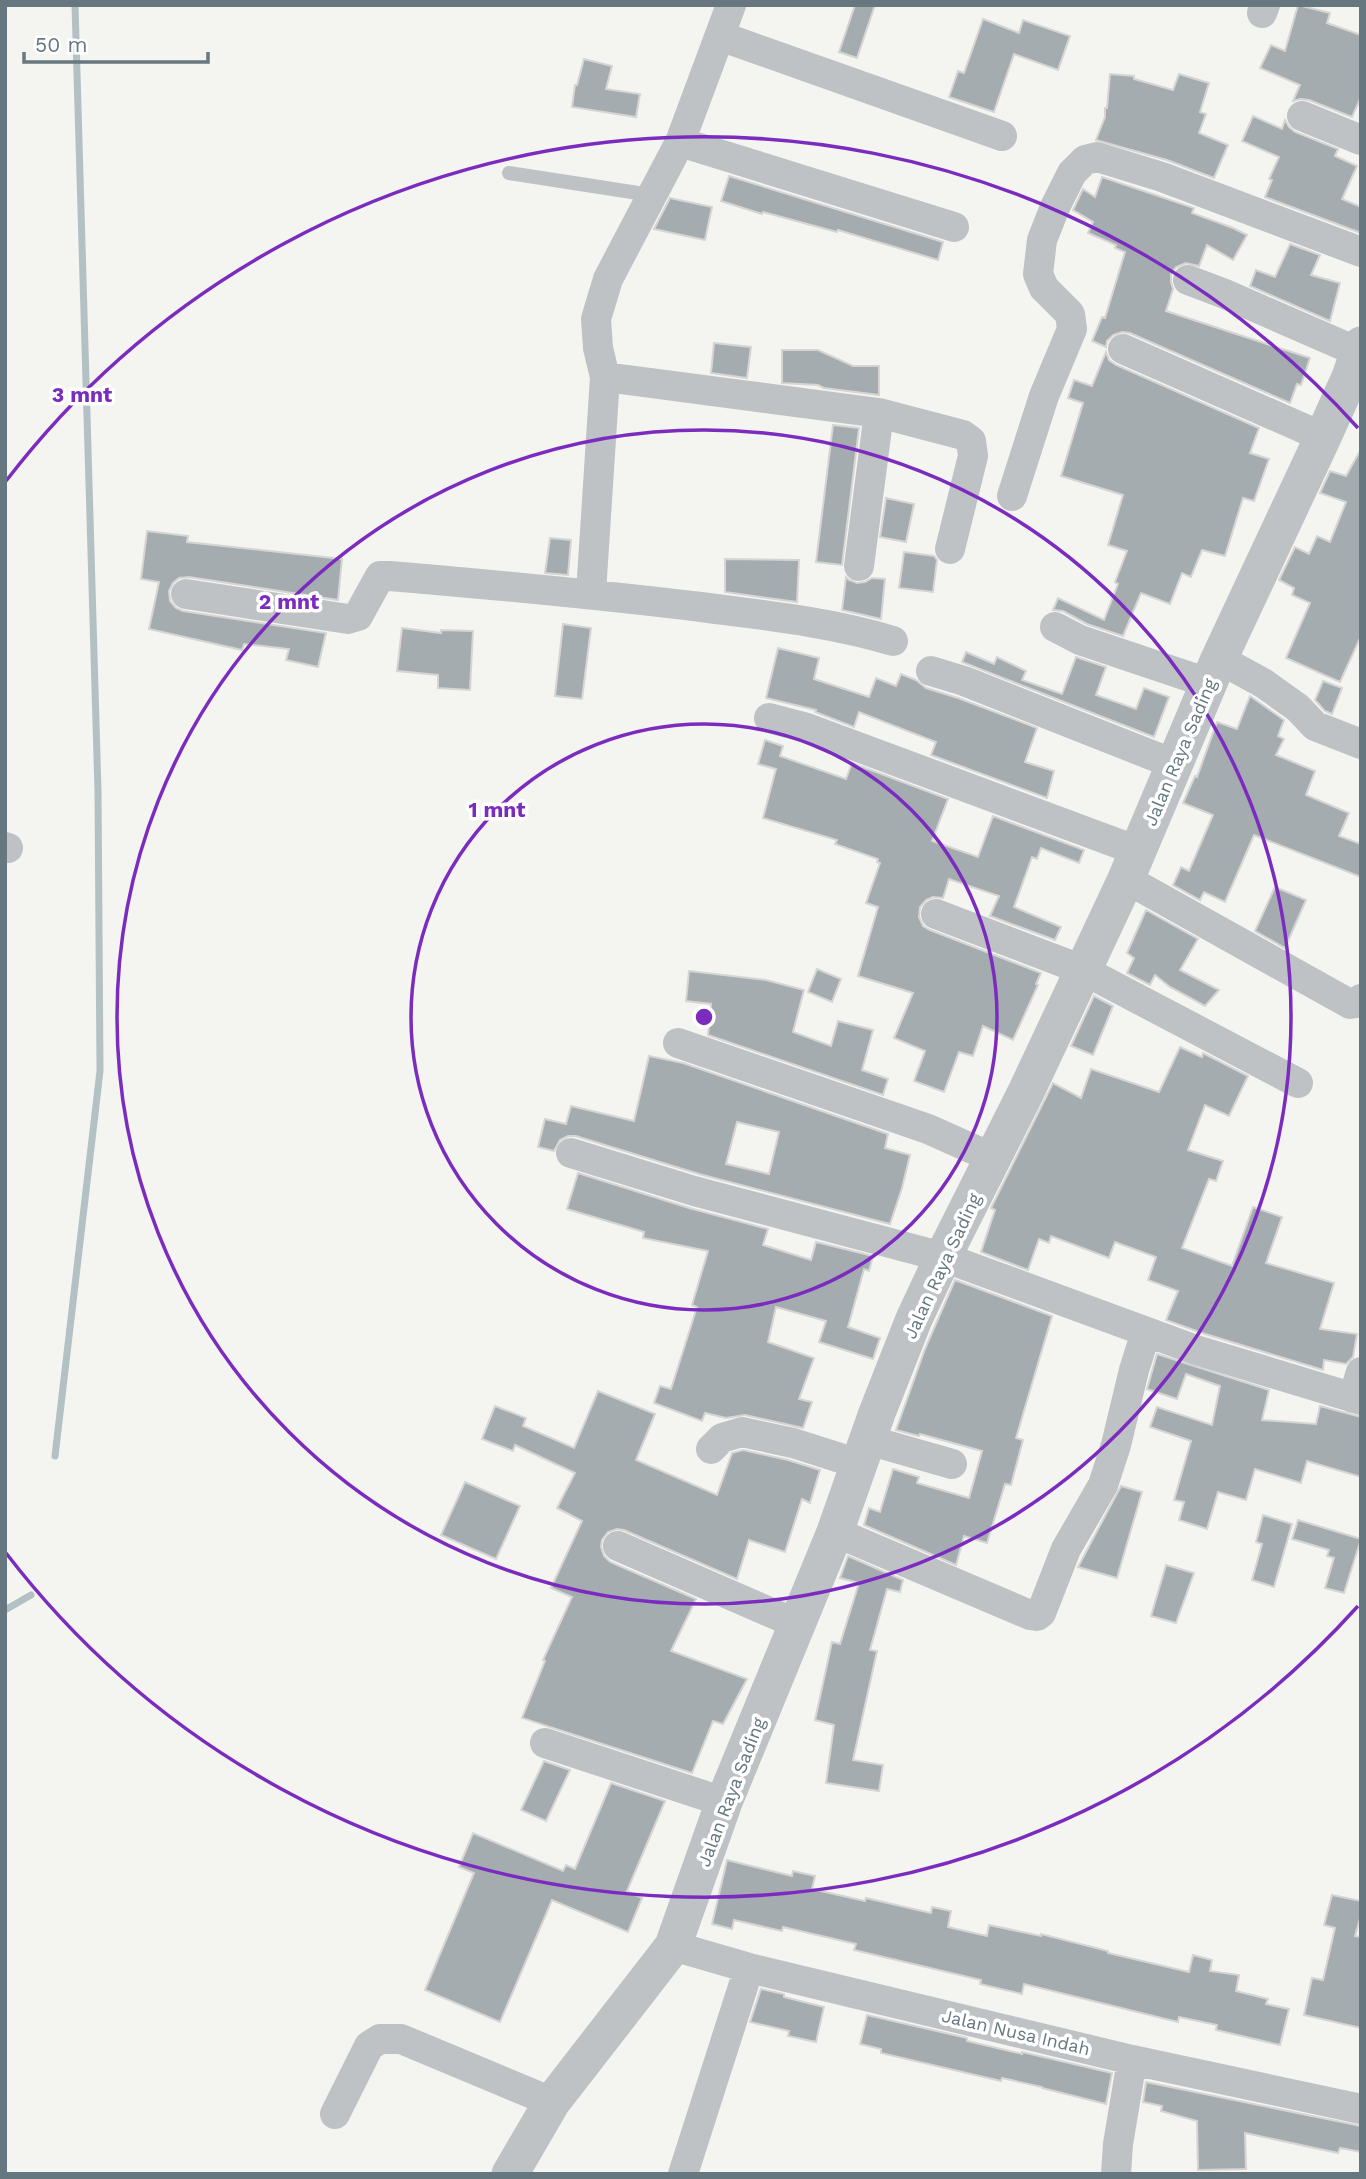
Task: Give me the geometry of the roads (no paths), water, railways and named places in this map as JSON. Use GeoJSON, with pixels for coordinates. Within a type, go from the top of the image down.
{"type":"FeatureCollection","features":[{"type":"Feature","properties":{"kind":"street"},"geometry":{"type":"LineString","coordinates":[[591,593],[605,377],[598,348],[596,318],[608,279],[680,142],[731,5]]}},
{"type":"Feature","properties":{"kind":"street"},"geometry":{"type":"LineString","coordinates":[[720,36],[1002,136]]}},
{"type":"Feature","properties":{"kind":"street"},"geometry":{"type":"LineString","coordinates":[[1302,116],[1361,140]]}},
{"type":"Feature","properties":{"kind":"street"},"geometry":{"type":"LineString","coordinates":[[680,142],[954,227]]}},
{"type":"Feature","properties":{"kind":"street"},"geometry":{"type":"LineString","coordinates":[[1012,496],[1045,396],[1072,330],[1070,314],[1044,288],[1038,274],[1042,240],[1072,173],[1085,160],[1097,158],[1162,177],[1361,252]]}},
{"type":"Feature","properties":{"kind":"street"},"geometry":{"type":"LineString","coordinates":[[1188,280],[1225,294],[1357,366]]}},
{"type":"Feature","properties":{"kind":"street"},"geometry":{"type":"LineString","coordinates":[[1123,349],[1323,437]]}},
{"type":"Feature","properties":{"kind":"street","name":"Jalan Raya Sading"},"geometry":{"type":"LineString","coordinates":[[510,2174],[552,2102],[673,1946],[724,1802],[835,1532],[915,1319],[1132,865],[1214,671],[1357,366]]}},
{"type":"Feature","properties":{"kind":"street"},"geometry":{"type":"LineString","coordinates":[[605,377],[878,413],[962,435],[971,442],[973,456],[950,549]]}},
{"type":"Feature","properties":{"kind":"street"},"geometry":{"type":"LineString","coordinates":[[859,566],[878,413]]}},
{"type":"Feature","properties":{"kind":"street"},"geometry":{"type":"LineString","coordinates":[[186,594],[348,619],[358,616],[380,576],[591,593],[808,622],[861,631],[894,641]]}},
{"type":"Feature","properties":{"kind":"street"},"geometry":{"type":"LineString","coordinates":[[1055,627],[1080,640],[1263,683],[1298,708],[1315,726],[1361,744]]}},
{"type":"Feature","properties":{"kind":"street"},"geometry":{"type":"LineString","coordinates":[[931,671],[964,681],[1174,764]]}},
{"type":"Feature","properties":{"kind":"street"},"geometry":{"type":"LineString","coordinates":[[769,718],[807,728],[1132,865],[1350,1004],[1361,999]]}},
{"type":"Feature","properties":{"kind":"street"},"geometry":{"type":"LineString","coordinates":[[936,914],[1083,970],[1298,1083]]}},
{"type":"Feature","properties":{"kind":"street"},"geometry":{"type":"LineString","coordinates":[[677,1043],[928,1129],[993,1158]]}},
{"type":"Feature","properties":{"kind":"street"},"geometry":{"type":"LineString","coordinates":[[570,1153],[694,1191],[943,1257],[1196,1350],[1358,1390]]}},
{"type":"Feature","properties":{"kind":"street"},"geometry":{"type":"LineString","coordinates":[[835,1532],[1037,1616],[1041,1613],[1066,1549],[1103,1485],[1146,1332]]}},
{"type":"Feature","properties":{"kind":"street"},"geometry":{"type":"LineString","coordinates":[[711,1450],[722,1438],[742,1432],[793,1443],[952,1464]]}},
{"type":"Feature","properties":{"kind":"street"},"geometry":{"type":"LineString","coordinates":[[618,1546],[797,1624]]}},
{"type":"Feature","properties":{"kind":"street"},"geometry":{"type":"LineString","coordinates":[[545,1743],[724,1802]]}},
{"type":"Feature","properties":{"kind":"street","name":"Jalan Nusa Indah"},"geometry":{"type":"LineString","coordinates":[[673,1946],[748,1968],[1132,2060],[1361,2109]]}},
{"type":"Feature","properties":{"kind":"street"},"geometry":{"type":"LineString","coordinates":[[683,2174],[748,1968]]}},
{"type":"Feature","properties":{"kind":"street"},"geometry":{"type":"LineString","coordinates":[[335,2114],[369,2046],[380,2039],[401,2039],[552,2102]]}},
{"type":"Feature","properties":{"kind":"street"},"geometry":{"type":"LineString","coordinates":[[1116,2174],[1118,2144],[1132,2060]]}},
{"type":"Feature","properties":{"kind":"lane"},"geometry":{"type":"LineString","coordinates":[[509,173],[651,195]]}},
{"type":"Feature","properties":{"kind":"waterway"},"geometry":{"type":"LineString","coordinates":[[55,1456],[100,1071],[98,791],[75,5]]}},
{"type":"Feature","properties":{"kind":"waterway"},"geometry":{"type":"LineString","coordinates":[[5,1610],[31,1595]]}}]}
